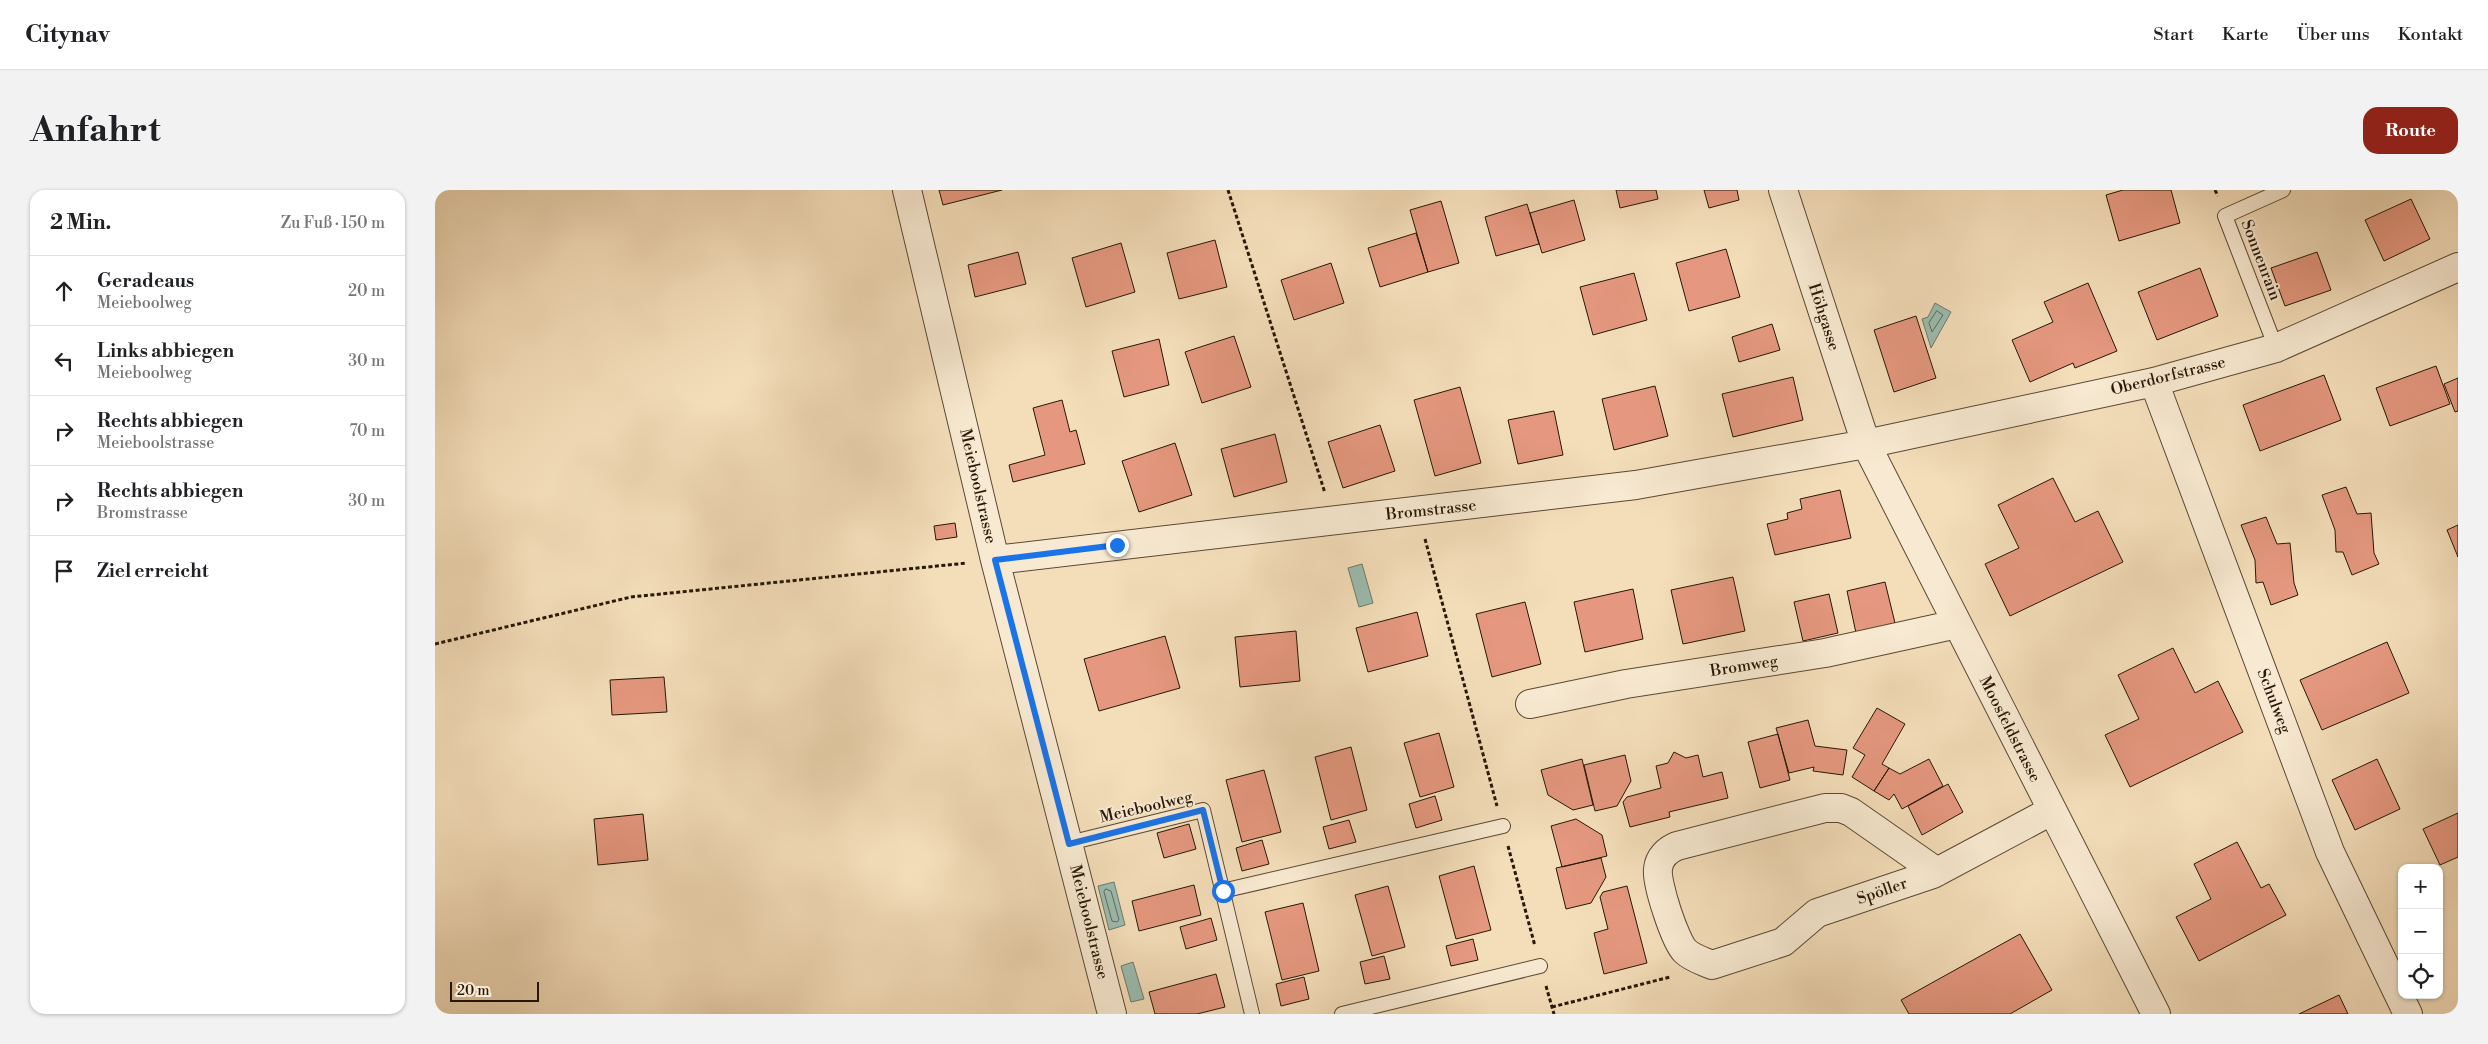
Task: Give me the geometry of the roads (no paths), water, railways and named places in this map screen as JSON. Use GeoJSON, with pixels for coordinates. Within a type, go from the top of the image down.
{"type":"FeatureCollection","features":[{"type":"Feature","properties":{"kind":"street","name":"Meieboolstrasse"},"geometry":{"type":"LineString","coordinates":[[907,190],[995,560],[1112,1014]]}},
{"type":"Feature","properties":{"kind":"street","name":"Höhgasse"},"geometry":{"type":"LineString","coordinates":[[1783,190],[1866,444]]}},
{"type":"Feature","properties":{"kind":"street","name":"Oberdorfstrasse"},"geometry":{"type":"LineString","coordinates":[[1866,444],[2154,382],[2276,348],[2458,267]]}},
{"type":"Feature","properties":{"kind":"street","name":"Schulweg"},"geometry":{"type":"LineString","coordinates":[[2154,382],[2330,852],[2408,1014]]}},
{"type":"Feature","properties":{"kind":"street","name":"Bromstrasse"},"geometry":{"type":"LineString","coordinates":[[995,560],[1333,520],[1419,512],[1635,485],[1866,444]]}},
{"type":"Feature","properties":{"kind":"street","name":"Moosfeldstrasse"},"geometry":{"type":"LineString","coordinates":[[1866,444],[2156,1014]]}},
{"type":"Feature","properties":{"kind":"street","name":"Bromweg"},"geometry":{"type":"LineString","coordinates":[[1530,704],[1626,684],[1825,653],[1957,624]]}},
{"type":"Feature","properties":{"kind":"street","name":"Spöller"},"geometry":{"type":"LineString","coordinates":[[1937,872],[1851,812],[1841,808],[1825,808],[1677,846],[1669,850],[1662,858],[1658,869],[1659,884],[1679,943],[1694,958],[1712,966],[1783,942],[1817,913],[1937,872],[2051,810]]}},
{"type":"Feature","properties":{"kind":"lane","name":"Sonnenrain"},"geometry":{"type":"LineString","coordinates":[[2276,348],[2225,216],[2283,190]]}},
{"type":"Feature","properties":{"kind":"lane","name":"Meieboolweg"},"geometry":{"type":"LineString","coordinates":[[1069,844],[1203,810],[1252,1014]]}},
{"type":"Feature","properties":{"kind":"lane"},"geometry":{"type":"LineString","coordinates":[[1223,891],[1503,826]]}},
{"type":"Feature","properties":{"kind":"lane"},"geometry":{"type":"LineString","coordinates":[[1342,1014],[1540,966]]}},
{"type":"Feature","properties":{"kind":"water"},"geometry":{"type":"Polygon","coordinates":[[[1935,303],[1951,312],[1931,348],[1922,319],[1928,317],[1935,303]]]}},
{"type":"Feature","properties":{"kind":"water"},"geometry":{"type":"Polygon","coordinates":[[[1362,564],[1373,603],[1359,607],[1348,568],[1362,564]]]}},
{"type":"Feature","properties":{"kind":"water"},"geometry":{"type":"Polygon","coordinates":[[[1114,882],[1125,925],[1109,930],[1098,886],[1114,882]]]}},
{"type":"Feature","properties":{"kind":"water"},"geometry":{"type":"Polygon","coordinates":[[[1133,962],[1144,999],[1131,1002],[1121,966],[1133,962]]]}}]}
